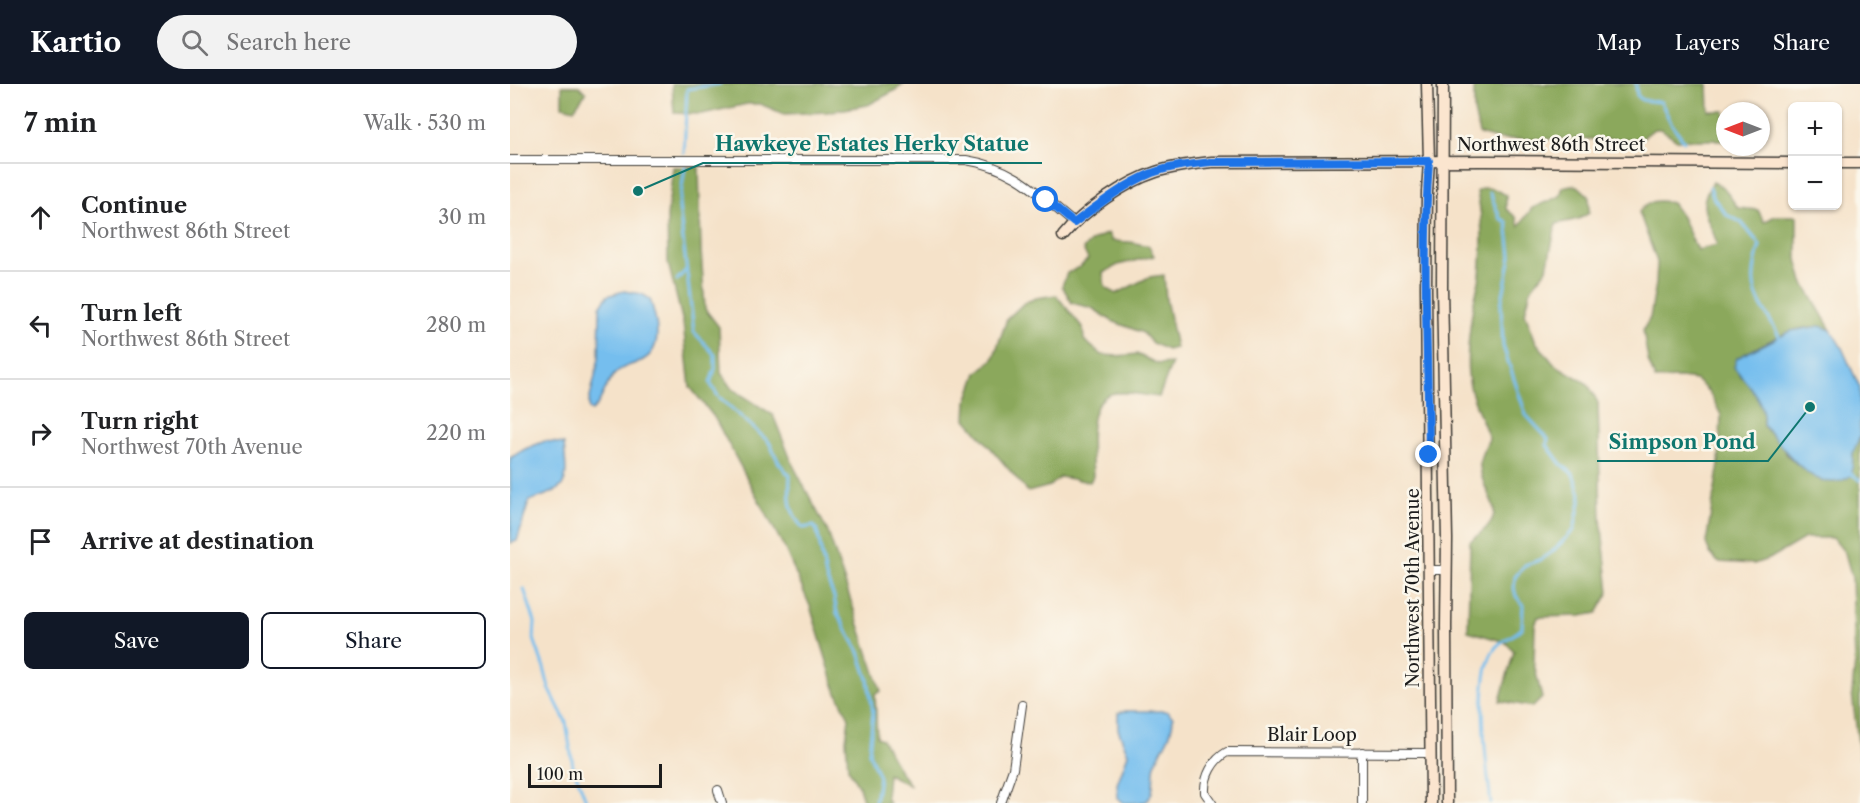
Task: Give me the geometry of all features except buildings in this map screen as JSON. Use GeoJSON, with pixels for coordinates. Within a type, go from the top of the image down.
{"type":"FeatureCollection","features":[{"type":"Feature","properties":{"kind":"main road","name":"Northwest 70th Avenue"},"geometry":{"type":"LineString","coordinates":[[1427,84],[1429,161],[1426,288],[1431,803]]}},
{"type":"Feature","properties":{"kind":"main road","name":"Northwest 70th Avenue"},"geometry":{"type":"LineString","coordinates":[[1443,84],[1442,288],[1448,803]]}},
{"type":"Feature","properties":{"kind":"main road","name":"Northwest 86th Street"},"geometry":{"type":"LineString","coordinates":[[1063,236],[1074,223],[1131,183],[1153,173],[1179,166],[1212,162],[1788,163]]}},
{"type":"Feature","properties":{"kind":"main road"},"geometry":{"type":"LineString","coordinates":[[1842,163],[1860,163]]}},
{"type":"Feature","properties":{"kind":"street"},"geometry":{"type":"LineString","coordinates":[[510,160],[966,160],[984,163],[1013,174],[1074,223]]}},
{"type":"Feature","properties":{"kind":"street"},"geometry":{"type":"LineString","coordinates":[[1430,570],[1447,570]]}},
{"type":"Feature","properties":{"kind":"street"},"geometry":{"type":"LineString","coordinates":[[1002,803],[1013,769],[1022,705]]}},
{"type":"Feature","properties":{"kind":"street","name":"Blair Loop"},"geometry":{"type":"LineString","coordinates":[[1212,803],[1205,793],[1207,778],[1219,757],[1227,752],[1431,753]]}},
{"type":"Feature","properties":{"kind":"street"},"geometry":{"type":"LineString","coordinates":[[1362,752],[1362,803]]}},
{"type":"Feature","properties":{"kind":"street"},"geometry":{"type":"LineString","coordinates":[[718,790],[722,803]]}},
{"type":"Feature","properties":{"kind":"green space"},"geometry":{"type":"Polygon","coordinates":[[[672,84],[903,84],[868,105],[827,112],[784,114],[760,104],[747,104],[702,114],[674,113],[672,84]]]}},
{"type":"Feature","properties":{"kind":"green space"},"geometry":{"type":"Polygon","coordinates":[[[1474,84],[1708,84],[1709,111],[1716,111],[1716,140],[1677,140],[1661,129],[1654,129],[1641,139],[1497,139],[1479,134],[1474,111],[1474,84]]]}},
{"type":"Feature","properties":{"kind":"green space"},"geometry":{"type":"Polygon","coordinates":[[[562,86],[579,86],[586,93],[574,109],[562,106],[562,86]]]}},
{"type":"Feature","properties":{"kind":"green space"},"geometry":{"type":"Polygon","coordinates":[[[673,167],[699,167],[705,309],[719,327],[721,373],[731,388],[773,415],[793,465],[828,532],[881,691],[875,694],[877,737],[882,739],[911,786],[888,774],[886,797],[889,803],[864,803],[859,787],[848,768],[846,740],[849,718],[836,691],[810,606],[785,549],[714,417],[690,387],[683,323],[668,263],[667,217],[673,167]]]}},
{"type":"Feature","properties":{"kind":"green space"},"geometry":{"type":"Polygon","coordinates":[[[1713,182],[1724,188],[1738,208],[1758,210],[1764,222],[1775,216],[1797,216],[1797,259],[1803,282],[1831,330],[1807,327],[1795,330],[1770,340],[1737,358],[1739,374],[1755,392],[1763,410],[1763,426],[1798,465],[1852,475],[1853,453],[1860,436],[1860,759],[1852,693],[1855,662],[1852,578],[1845,553],[1833,538],[1805,538],[1771,558],[1754,564],[1718,562],[1710,553],[1706,543],[1719,464],[1721,415],[1709,392],[1696,380],[1655,379],[1648,360],[1643,330],[1650,318],[1657,262],[1639,212],[1646,205],[1654,202],[1672,203],[1682,217],[1697,250],[1717,245],[1704,207],[1707,191],[1713,182]]]}},
{"type":"Feature","properties":{"kind":"green space"},"geometry":{"type":"Polygon","coordinates":[[[1578,186],[1589,196],[1589,213],[1579,219],[1556,224],[1547,269],[1531,289],[1525,313],[1536,342],[1554,364],[1588,384],[1598,403],[1601,519],[1609,592],[1597,613],[1581,616],[1538,617],[1535,626],[1534,664],[1542,698],[1533,707],[1500,701],[1514,651],[1505,642],[1468,631],[1470,541],[1484,530],[1494,513],[1480,466],[1481,455],[1489,439],[1471,391],[1468,367],[1471,322],[1482,254],[1477,192],[1487,188],[1506,195],[1506,209],[1516,217],[1519,226],[1532,208],[1560,196],[1563,187],[1578,186]]]}},
{"type":"Feature","properties":{"kind":"green space"},"geometry":{"type":"Polygon","coordinates":[[[1108,233],[1112,241],[1149,246],[1154,256],[1118,265],[1103,273],[1105,287],[1116,294],[1149,277],[1164,275],[1166,299],[1176,348],[1167,350],[1152,343],[1143,333],[1112,321],[1092,308],[1072,303],[1062,286],[1067,273],[1080,267],[1088,259],[1083,249],[1093,240],[1108,233]]]}},
{"type":"Feature","properties":{"kind":"green space"},"geometry":{"type":"Polygon","coordinates":[[[1056,295],[1083,328],[1084,340],[1102,355],[1137,354],[1158,364],[1172,363],[1159,397],[1116,393],[1105,396],[1098,404],[1092,427],[1093,476],[1090,482],[1060,477],[1050,486],[1028,492],[966,419],[967,401],[977,373],[993,359],[1007,319],[1024,303],[1036,298],[1056,295]]]}},
{"type":"Feature","properties":{"kind":"water"},"geometry":{"type":"Polygon","coordinates":[[[624,291],[642,294],[650,299],[657,332],[654,348],[650,355],[640,362],[623,368],[613,376],[599,403],[592,411],[589,409],[589,402],[599,358],[600,307],[607,296],[624,291]]]}},
{"type":"Feature","properties":{"kind":"water"},"geometry":{"type":"Polygon","coordinates":[[[1820,326],[1831,330],[1860,388],[1860,436],[1853,453],[1852,475],[1839,481],[1826,481],[1814,477],[1791,458],[1763,425],[1762,408],[1759,401],[1734,367],[1737,358],[1791,331],[1820,326]]]}},
{"type":"Feature","properties":{"kind":"water"},"geometry":{"type":"Polygon","coordinates":[[[545,441],[564,444],[566,470],[563,484],[552,493],[529,501],[517,541],[511,543],[510,458],[545,441]]]}},
{"type":"Feature","properties":{"kind":"water"},"geometry":{"type":"Polygon","coordinates":[[[1166,711],[1173,717],[1169,736],[1155,765],[1152,793],[1145,802],[1124,803],[1118,798],[1117,784],[1128,754],[1118,729],[1118,713],[1166,711]]]}},
{"type":"Feature","properties":{"kind":"waterway"},"geometry":{"type":"LineString","coordinates":[[684,153],[687,89],[720,84]]}},
{"type":"Feature","properties":{"kind":"waterway"},"geometry":{"type":"LineString","coordinates":[[1636,84],[1637,95],[1642,100],[1661,102],[1671,123],[1684,141]]}},
{"type":"Feature","properties":{"kind":"waterway"},"geometry":{"type":"LineString","coordinates":[[685,167],[679,206],[694,332],[715,355],[715,369],[710,383],[718,396],[769,442],[779,463],[790,476],[790,497],[794,516],[803,528],[813,526],[817,530],[826,577],[834,597],[837,613],[859,652],[868,679],[873,713],[869,753],[879,777],[875,803]]}},
{"type":"Feature","properties":{"kind":"waterway"},"geometry":{"type":"LineString","coordinates":[[1710,187],[1714,199],[1727,215],[1741,222],[1760,245],[1755,262],[1754,286],[1761,306],[1781,340]]}},
{"type":"Feature","properties":{"kind":"waterway"},"geometry":{"type":"LineString","coordinates":[[1490,193],[1500,218],[1507,222],[1511,256],[1501,305],[1503,346],[1526,415],[1548,439],[1547,445],[1561,464],[1573,474],[1581,497],[1574,530],[1553,551],[1542,559],[1525,565],[1515,577],[1516,596],[1523,605],[1522,628],[1499,644],[1489,660],[1485,678],[1483,722],[1491,803]]}},
{"type":"Feature","properties":{"kind":"waterway"},"geometry":{"type":"LineString","coordinates":[[677,280],[686,270]]}},
{"type":"Feature","properties":{"kind":"waterway"},"geometry":{"type":"LineString","coordinates":[[1850,473],[1860,480]]}},
{"type":"Feature","properties":{"kind":"waterway"},"geometry":{"type":"LineString","coordinates":[[524,589],[535,622],[534,639],[549,688],[566,722],[573,766],[587,803]]}},
{"type":"Feature","properties":{"kind":"place","name":"Hawkeye Estates Herky Statue"},"geometry":{"type":"Point","coordinates":[638,191]}},
{"type":"Feature","properties":{"kind":"place","name":"Simpson Pond"},"geometry":{"type":"Point","coordinates":[1810,407]}},
{"type":"Feature","properties":{"kind":"route"},"geometry":{"type":"LineString","coordinates":[[1046,200],[1074,223],[1131,183],[1153,173],[1179,166],[1212,162],[1429,161],[1426,288],[1429,455]]}}]}
